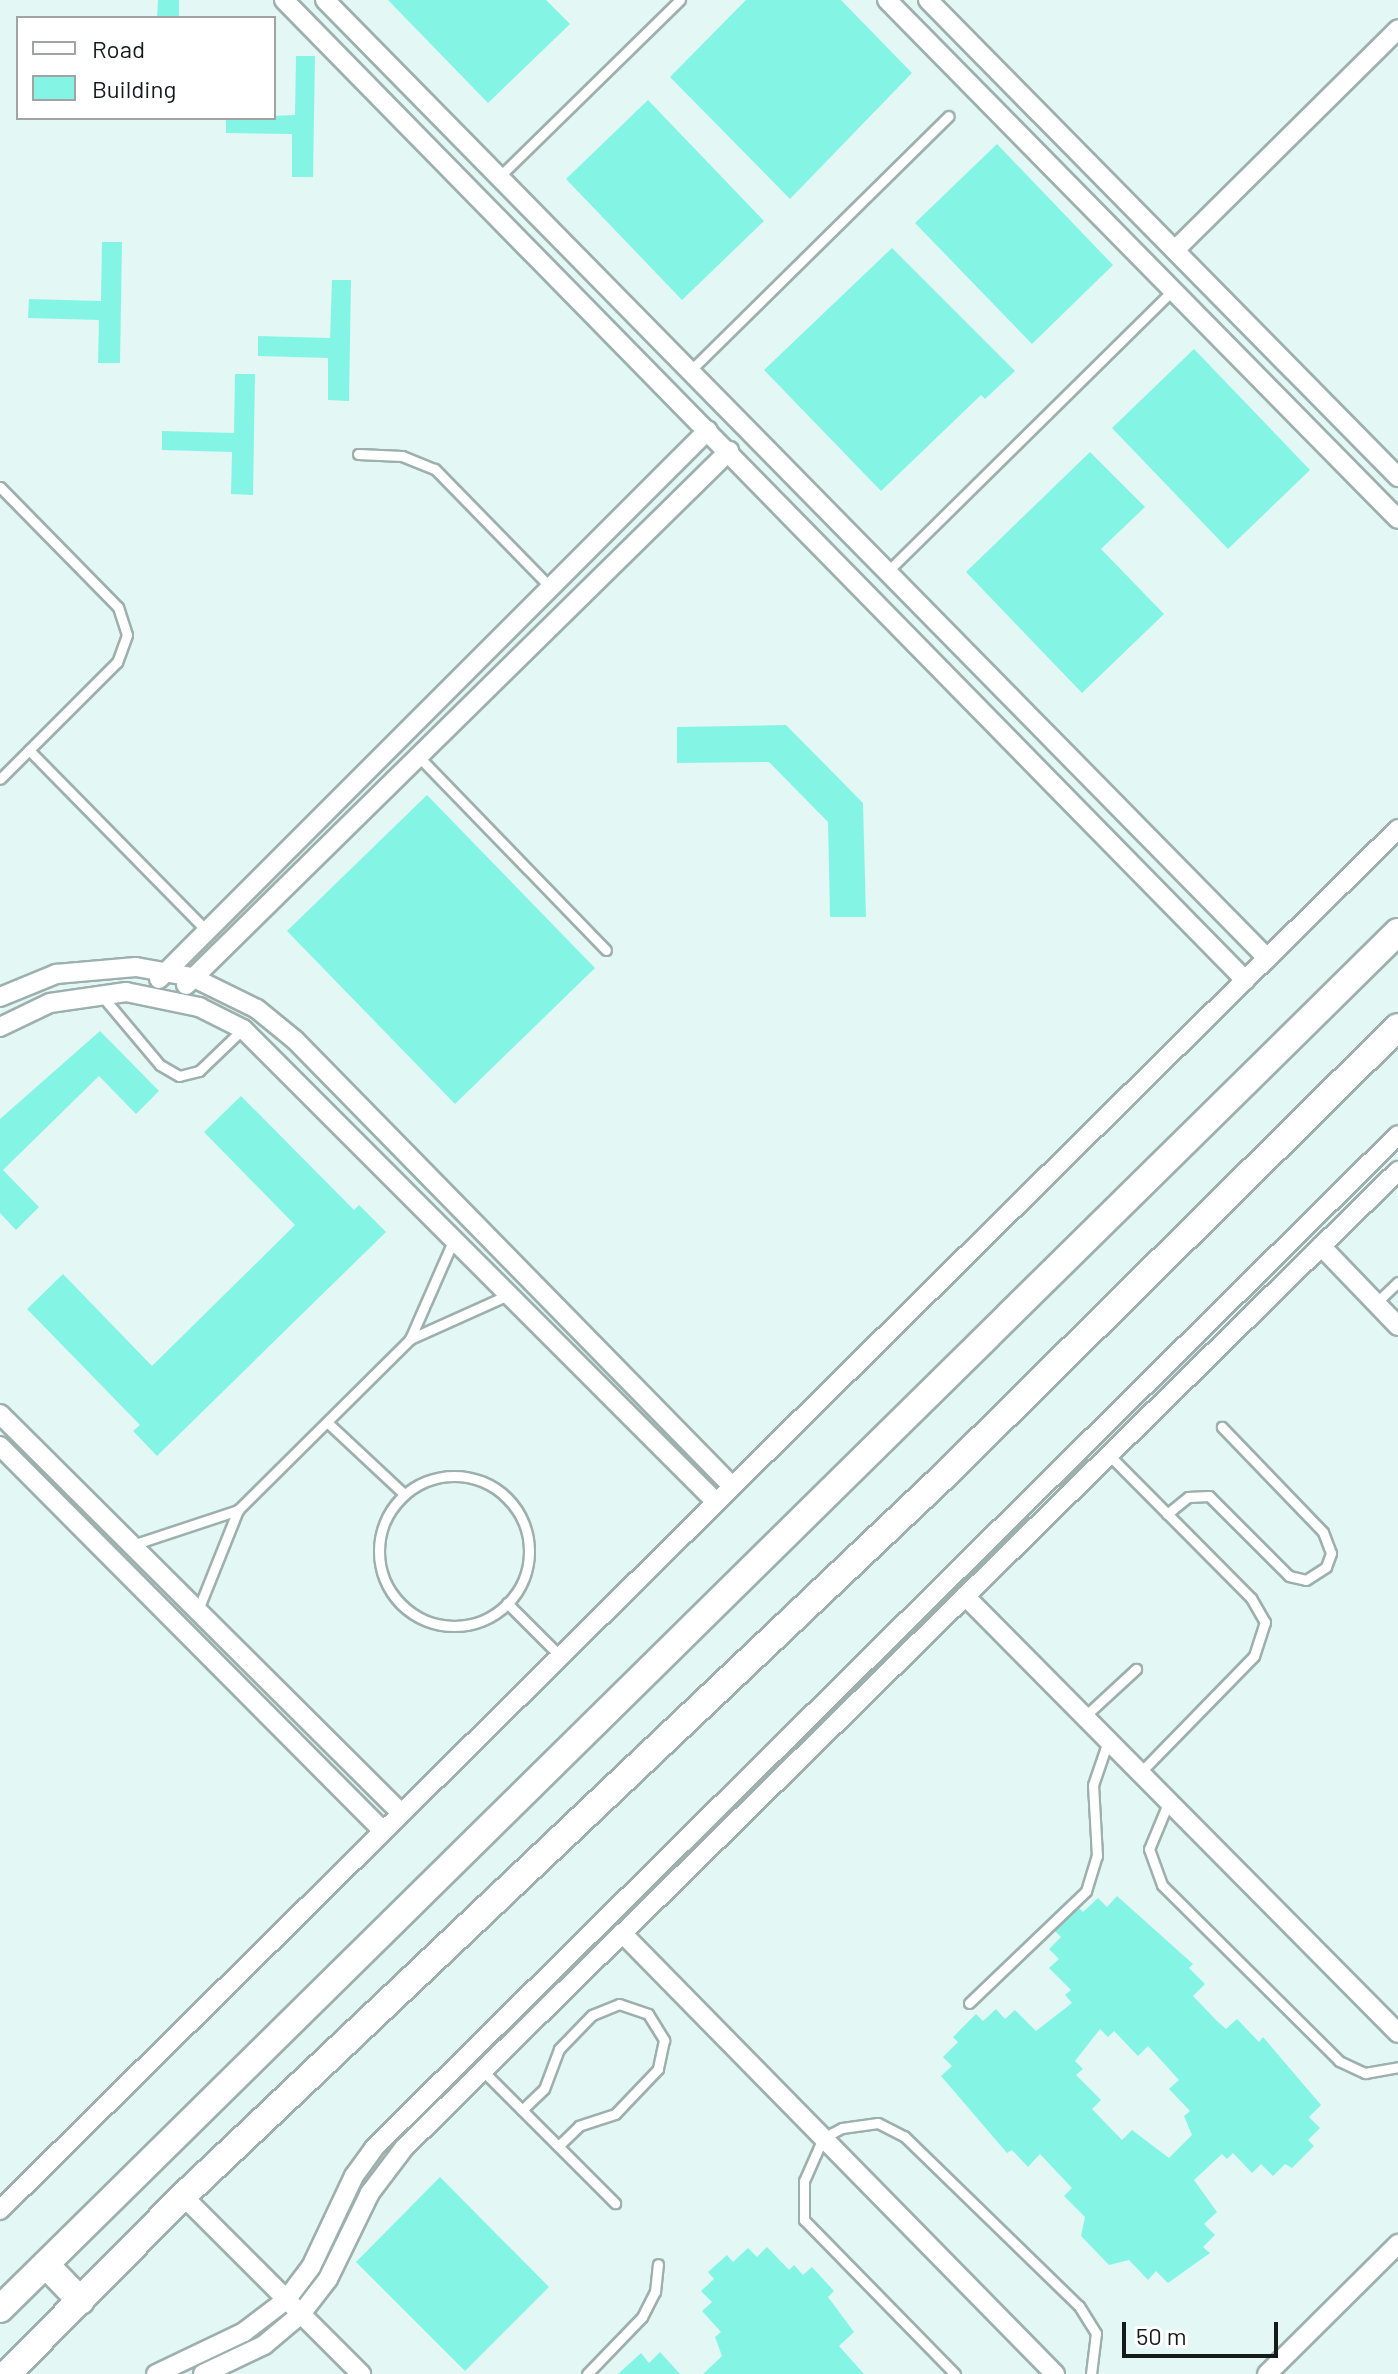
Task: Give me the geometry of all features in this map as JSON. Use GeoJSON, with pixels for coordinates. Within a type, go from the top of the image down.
{"type":"FeatureCollection","features":[{"type":"Feature","properties":{"kind":"street"},"geometry":{"type":"LineString","coordinates":[[284,0],[1245,980]]}},
{"type":"Feature","properties":{"kind":"street"},"geometry":{"type":"LineString","coordinates":[[325,0],[1267,958]]}},
{"type":"Feature","properties":{"kind":"street"},"geometry":{"type":"LineString","coordinates":[[887,0],[1398,519]]}},
{"type":"Feature","properties":{"kind":"street"},"geometry":{"type":"LineString","coordinates":[[928,0],[1398,477]]}},
{"type":"Feature","properties":{"kind":"street"},"geometry":{"type":"LineString","coordinates":[[1175,250],[1398,29]]}},
{"type":"Feature","properties":{"kind":"street"},"geometry":{"type":"LineString","coordinates":[[151,995],[163,971],[204,928],[708,430]]}},
{"type":"Feature","properties":{"kind":"street"},"geometry":{"type":"LineString","coordinates":[[175,1000],[192,977],[729,451]]}},
{"type":"Feature","properties":{"kind":"street"},"geometry":{"type":"LineString","coordinates":[[665,473],[686,494]]}},
{"type":"Feature","properties":{"kind":"street"},"geometry":{"type":"LineString","coordinates":[[0,2210],[1398,829]]}},
{"type":"Feature","properties":{"kind":"street"},"geometry":{"type":"LineString","coordinates":[[0,2309],[1398,932]]}},
{"type":"Feature","properties":{"kind":"street"},"geometry":{"type":"LineString","coordinates":[[0,997],[82,969],[163,971],[192,977],[247,1003],[295,1040],[732,1486]]}},
{"type":"Feature","properties":{"kind":"street"},"geometry":{"type":"LineString","coordinates":[[0,1027],[50,1003],[100,993],[151,995],[175,1000],[243,1029],[455,1237],[716,1502]]}},
{"type":"Feature","properties":{"kind":"street"},"geometry":{"type":"LineString","coordinates":[[7,2374],[183,2196],[947,1473],[1398,1027]]}},
{"type":"Feature","properties":{"kind":"street"},"geometry":{"type":"LineString","coordinates":[[156,2374],[244,2332],[286,2300],[321,2249],[354,2176],[380,2142],[1398,1135]]}},
{"type":"Feature","properties":{"kind":"street"},"geometry":{"type":"LineString","coordinates":[[203,2374],[264,2345],[301,2314],[328,2279],[384,2171],[1398,1171]]}},
{"type":"Feature","properties":{"kind":"street"},"geometry":{"type":"LineString","coordinates":[[1321,1246],[1398,1326]]}},
{"type":"Feature","properties":{"kind":"street"},"geometry":{"type":"LineString","coordinates":[[0,1414],[401,1813]]}},
{"type":"Feature","properties":{"kind":"street"},"geometry":{"type":"LineString","coordinates":[[0,1446],[383,1831]]}},
{"type":"Feature","properties":{"kind":"street"},"geometry":{"type":"LineString","coordinates":[[965,1596],[1398,2033]]}},
{"type":"Feature","properties":{"kind":"street"},"geometry":{"type":"LineString","coordinates":[[622,1933],[1055,2374]]}},
{"type":"Feature","properties":{"kind":"street"},"geometry":{"type":"LineString","coordinates":[[183,2196],[361,2374]]}},
{"type":"Feature","properties":{"kind":"street"},"geometry":{"type":"LineString","coordinates":[[1267,2374],[1398,2244]]}},
{"type":"Feature","properties":{"kind":"street"},"geometry":{"type":"LineString","coordinates":[[46,2265],[81,2301]]}},
{"type":"Feature","properties":{"kind":"lane"},"geometry":{"type":"LineString","coordinates":[[499,177],[680,0]]}},
{"type":"Feature","properties":{"kind":"lane"},"geometry":{"type":"LineString","coordinates":[[690,371],[949,116]]}},
{"type":"Feature","properties":{"kind":"lane"},"geometry":{"type":"LineString","coordinates":[[887,572],[1174,289]]}},
{"type":"Feature","properties":{"kind":"lane"},"geometry":{"type":"LineString","coordinates":[[358,454],[402,456],[435,469],[549,586]]}},
{"type":"Feature","properties":{"kind":"lane"},"geometry":{"type":"LineString","coordinates":[[0,487],[112,600],[126,625],[117,662],[0,779]]}},
{"type":"Feature","properties":{"kind":"lane"},"geometry":{"type":"LineString","coordinates":[[29,750],[204,928]]}},
{"type":"Feature","properties":{"kind":"lane"},"geometry":{"type":"LineString","coordinates":[[418,756],[606,950]]}},
{"type":"Feature","properties":{"kind":"lane"},"geometry":{"type":"LineString","coordinates":[[100,993],[160,1065],[179,1076],[199,1071],[243,1029]]}},
{"type":"Feature","properties":{"kind":"lane"},"geometry":{"type":"LineString","coordinates":[[410,1339],[455,1237]]}},
{"type":"Feature","properties":{"kind":"lane"},"geometry":{"type":"LineString","coordinates":[[1376,1303],[1398,1282]]}},
{"type":"Feature","properties":{"kind":"lane"},"geometry":{"type":"LineString","coordinates":[[198,1611],[238,1510],[410,1339],[511,1294]]}},
{"type":"Feature","properties":{"kind":"lane"},"geometry":{"type":"LineString","coordinates":[[327,1422],[404,1494]]}},
{"type":"Feature","properties":{"kind":"lane"},"geometry":{"type":"LineString","coordinates":[[1167,1514],[1188,1497],[1209,1496],[1289,1576],[1306,1580],[1326,1567],[1331,1553],[1323,1532],[1222,1427]]}},
{"type":"Feature","properties":{"kind":"lane"},"geometry":{"type":"LineString","coordinates":[[1109,1455],[1258,1605],[1266,1632],[1254,1656],[1140,1773]]}},
{"type":"Feature","properties":{"kind":"lane"},"geometry":{"type":"LineString","coordinates":[[461,1476],[490,1485],[513,1505],[526,1532],[528,1563],[507,1603],[483,1620],[453,1625],[424,1619],[400,1602],[384,1576],[379,1547],[386,1518],[404,1494],[431,1479],[461,1476]]}},
{"type":"Feature","properties":{"kind":"lane"},"geometry":{"type":"LineString","coordinates":[[132,1545],[238,1510]]}},
{"type":"Feature","properties":{"kind":"lane"},"geometry":{"type":"LineString","coordinates":[[507,1603],[560,1656]]}},
{"type":"Feature","properties":{"kind":"lane"},"geometry":{"type":"LineString","coordinates":[[1084,1717],[1136,1669]]}},
{"type":"Feature","properties":{"kind":"lane"},"geometry":{"type":"LineString","coordinates":[[969,2003],[1086,1891],[1097,1856],[1093,1785],[1108,1741]]}},
{"type":"Feature","properties":{"kind":"lane"},"geometry":{"type":"LineString","coordinates":[[1169,1801],[1149,1849],[1162,1885],[1339,2061],[1365,2073],[1398,2067]]}},
{"type":"Feature","properties":{"kind":"lane"},"geometry":{"type":"LineString","coordinates":[[522,2110],[544,2089],[559,2049],[592,2015],[619,2004],[648,2014],[664,2040],[658,2069],[615,2114],[579,2126],[558,2146]]}},
{"type":"Feature","properties":{"kind":"lane"},"geometry":{"type":"LineString","coordinates":[[483,2071],[615,2203]]}},
{"type":"Feature","properties":{"kind":"lane"},"geometry":{"type":"LineString","coordinates":[[955,2374],[808,2229],[800,2190],[823,2138],[860,2122],[904,2136],[1086,2314],[1097,2344],[1091,2374]]}},
{"type":"Feature","properties":{"kind":"lane"},"geometry":{"type":"LineString","coordinates":[[587,2374],[642,2317],[655,2292],[658,2264]]}},
{"type":"Feature","properties":{"kind":"building"},"geometry":{"type":"Polygon","coordinates":[[[158,0],[179,0],[179,16],[157,16],[158,0]]]}},
{"type":"Feature","properties":{"kind":"building"},"geometry":{"type":"Polygon","coordinates":[[[388,0],[546,0],[570,24],[488,103],[388,0]]]}},
{"type":"Feature","properties":{"kind":"building"},"geometry":{"type":"Polygon","coordinates":[[[746,0],[841,0],[912,73],[790,199],[670,77],[746,0]]]}},
{"type":"Feature","properties":{"kind":"building"},"geometry":{"type":"Polygon","coordinates":[[[296,56],[315,56],[313,177],[292,177],[292,134],[226,133],[226,120],[276,120],[276,116],[295,115],[296,56]]]}},
{"type":"Feature","properties":{"kind":"building"},"geometry":{"type":"Polygon","coordinates":[[[648,100],[764,221],[682,300],[566,179],[648,100]]]}},
{"type":"Feature","properties":{"kind":"building"},"geometry":{"type":"Polygon","coordinates":[[[997,144],[1113,265],[1032,344],[915,223],[997,144]]]}},
{"type":"Feature","properties":{"kind":"building"},"geometry":{"type":"Polygon","coordinates":[[[102,242],[122,242],[120,363],[98,363],[99,320],[28,318],[29,299],[101,301],[102,242]]]}},
{"type":"Feature","properties":{"kind":"building"},"geometry":{"type":"Polygon","coordinates":[[[892,248],[1015,371],[985,399],[981,395],[881,491],[764,370],[892,248]]]}},
{"type":"Feature","properties":{"kind":"building"},"geometry":{"type":"Polygon","coordinates":[[[332,280],[351,280],[349,401],[328,400],[328,358],[258,356],[258,336],[330,338],[332,280]]]}},
{"type":"Feature","properties":{"kind":"building"},"geometry":{"type":"Polygon","coordinates":[[[1194,349],[1310,470],[1228,549],[1112,428],[1194,349]]]}},
{"type":"Feature","properties":{"kind":"building"},"geometry":{"type":"Polygon","coordinates":[[[235,374],[255,374],[253,495],[231,494],[232,452],[162,450],[162,431],[234,433],[235,374]]]}},
{"type":"Feature","properties":{"kind":"building"},"geometry":{"type":"Polygon","coordinates":[[[1090,452],[1145,507],[1101,549],[1164,614],[1082,693],[966,572],[1090,452]]]}},
{"type":"Feature","properties":{"kind":"building"},"geometry":{"type":"Polygon","coordinates":[[[786,725],[863,803],[866,917],[830,917],[828,822],[769,762],[677,763],[677,727],[786,725]]]}},
{"type":"Feature","properties":{"kind":"building"},"geometry":{"type":"Polygon","coordinates":[[[427,795],[595,968],[455,1104],[287,931],[427,795]]]}},
{"type":"Feature","properties":{"kind":"building"},"geometry":{"type":"Polygon","coordinates":[[[100,1031],[159,1091],[136,1114],[99,1076],[3,1170],[39,1207],[16,1230],[0,1213],[0,1119],[100,1031]]]}},
{"type":"Feature","properties":{"kind":"building"},"geometry":{"type":"Polygon","coordinates":[[[241,1096],[354,1210],[359,1205],[386,1232],[157,1456],[133,1431],[140,1425],[27,1309],[63,1274],[152,1366],[295,1225],[204,1132],[241,1096]]]}},
{"type":"Feature","properties":{"kind":"building"},"geometry":{"type":"Polygon","coordinates":[[[1117,1896],[1193,1964],[1189,1968],[1205,1984],[1193,1996],[1226,2029],[1237,2019],[1259,2042],[1263,2037],[1321,2105],[1309,2117],[1320,2128],[1308,2140],[1314,2146],[1292,2168],[1285,2164],[1273,2176],[1261,2164],[1252,2173],[1233,2153],[1227,2159],[1222,2154],[1194,2180],[1217,2212],[1204,2224],[1215,2235],[1203,2247],[1210,2253],[1168,2283],[1156,2271],[1148,2280],[1129,2260],[1109,2265],[1081,2236],[1085,2217],[1064,2196],[1072,2188],[1040,2154],[1028,2167],[1012,2150],[1007,2153],[941,2076],[952,2066],[943,2057],[958,2042],[953,2037],[976,2014],[983,2021],[996,2009],[1005,2019],[1015,2010],[1036,2031],[1072,2003],[1065,1995],[1071,1990],[1049,1968],[1059,1959],[1049,1949],[1061,1937],[1055,1931],[1079,1908],[1083,1912],[1098,1898],[1107,1907],[1117,1896]],[[1100,2029],[1075,2061],[1083,2069],[1076,2075],[1101,2100],[1092,2109],[1122,2140],[1132,2130],[1169,2158],[1192,2135],[1184,2116],[1190,2111],[1169,2089],[1179,2080],[1148,2046],[1138,2056],[1114,2031],[1108,2037],[1100,2029]]]}},
{"type":"Feature","properties":{"kind":"building"},"geometry":{"type":"Polygon","coordinates":[[[440,2177],[549,2287],[465,2371],[356,2262],[440,2177]]]}},
{"type":"Feature","properties":{"kind":"building"},"geometry":{"type":"Polygon","coordinates":[[[767,2247],[789,2270],[794,2265],[803,2275],[812,2267],[834,2291],[828,2297],[854,2332],[839,2346],[864,2374],[703,2374],[722,2356],[715,2337],[721,2332],[702,2311],[712,2302],[701,2291],[714,2279],[708,2272],[727,2255],[733,2262],[748,2248],[757,2257],[767,2247]]]}},
{"type":"Feature","properties":{"kind":"building"},"geometry":{"type":"Polygon","coordinates":[[[660,2352],[680,2374],[618,2374],[641,2353],[649,2363],[660,2352]]]}}]}
